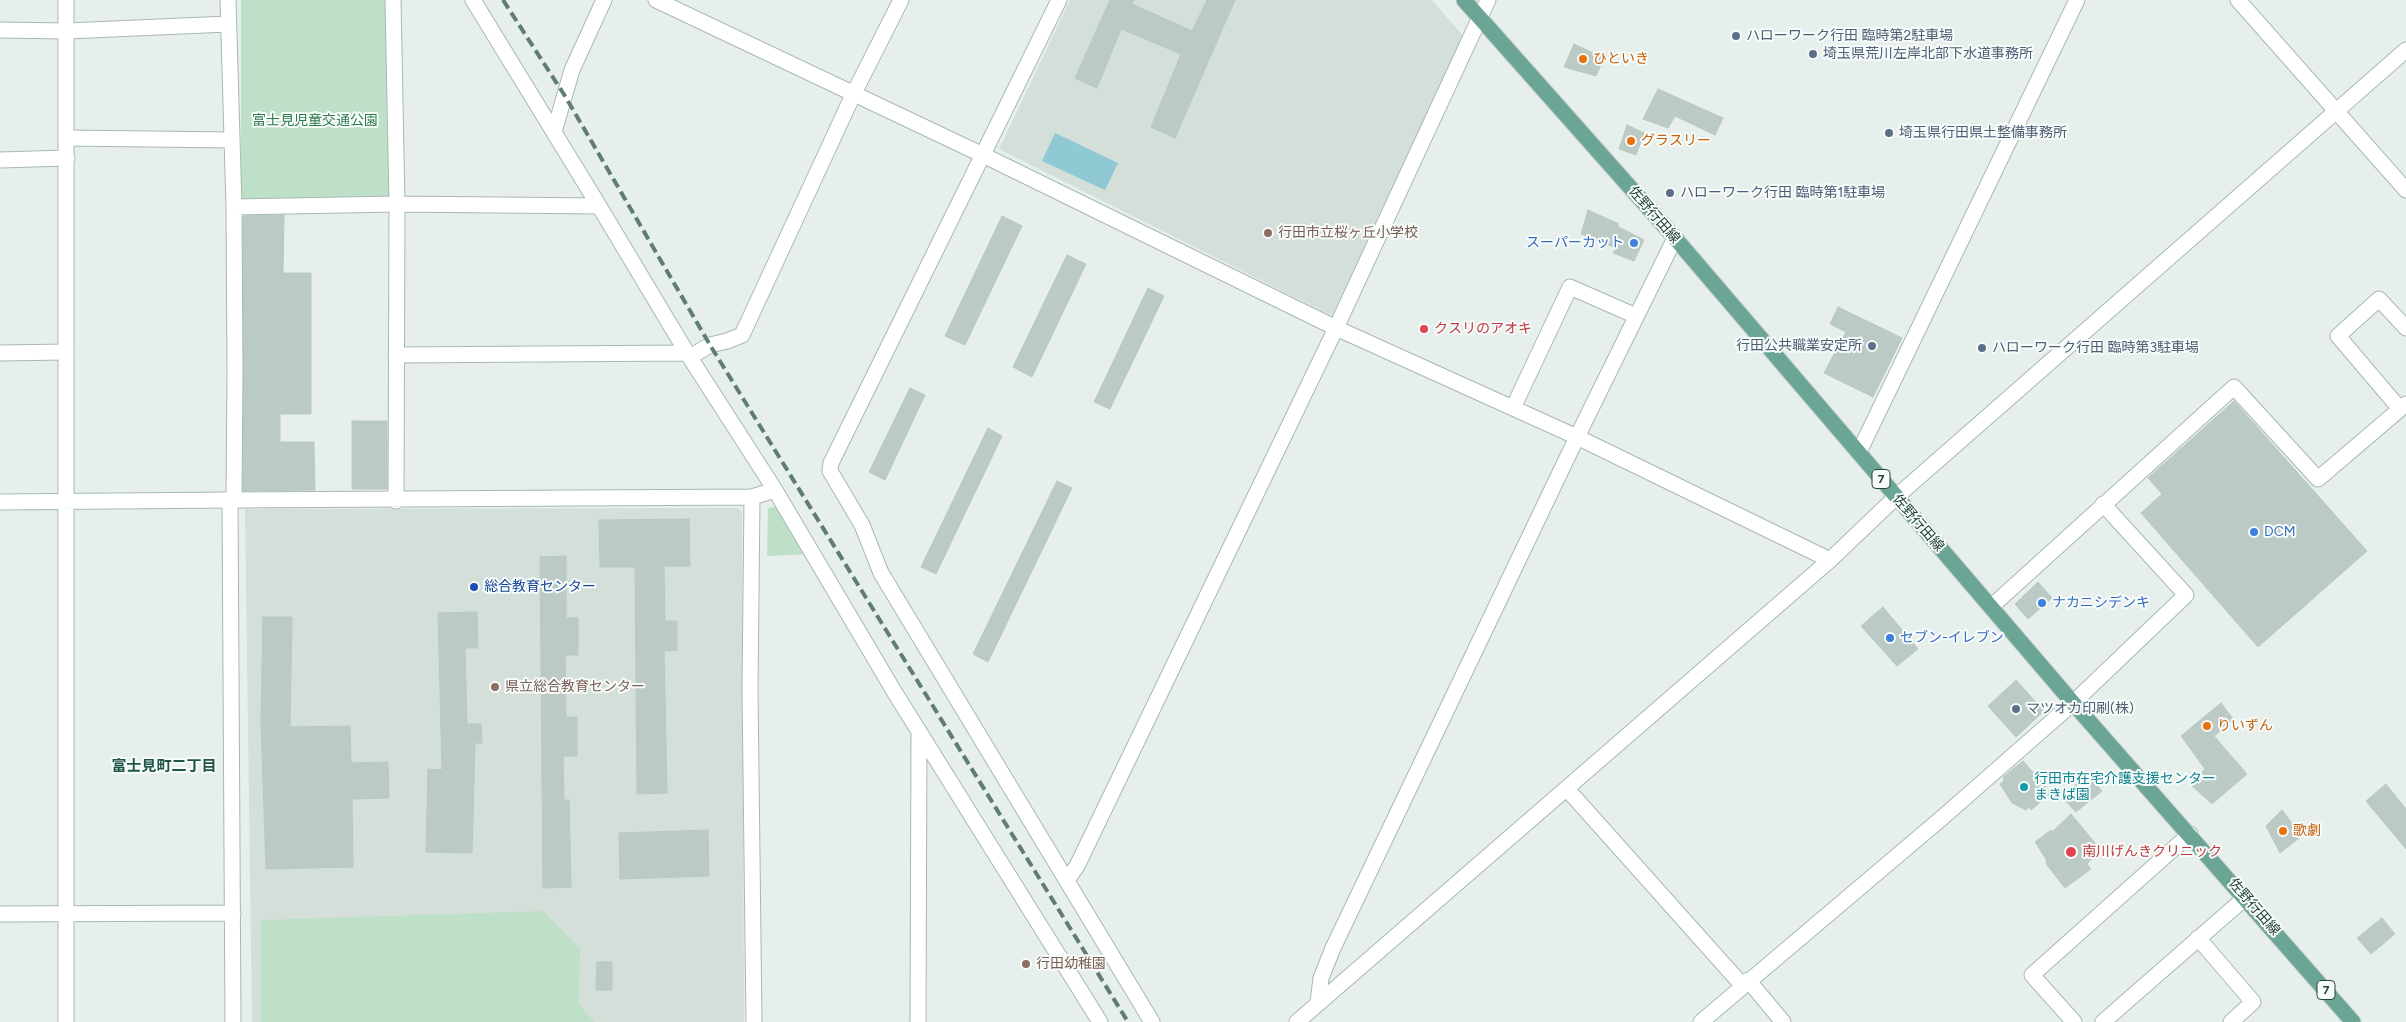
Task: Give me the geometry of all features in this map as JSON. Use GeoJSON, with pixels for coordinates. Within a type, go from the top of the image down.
{"type":"FeatureCollection","features":[{"type":"Feature","properties":{"kind":"main road","name":"佐野行田線"},"geometry":{"type":"LineString","coordinates":[[1464,0],[1674,238],[1992,606],[2073,703],[2246,897],[2353,1022]]}},
{"type":"Feature","properties":{"kind":"street"},"geometry":{"type":"LineString","coordinates":[[66,0],[66,1022]]}},
{"type":"Feature","properties":{"kind":"street"},"geometry":{"type":"LineString","coordinates":[[228,0],[234,206],[234,499],[230,500]]}},
{"type":"Feature","properties":{"kind":"street"},"geometry":{"type":"LineString","coordinates":[[393,0],[397,204],[396,501]]}},
{"type":"Feature","properties":{"kind":"street"},"geometry":{"type":"LineString","coordinates":[[473,0],[688,355],[775,490],[895,693],[920,730],[1100,1022]]}},
{"type":"Feature","properties":{"kind":"street"},"geometry":{"type":"LineString","coordinates":[[554,132],[572,70],[604,0]]}},
{"type":"Feature","properties":{"kind":"street"},"geometry":{"type":"LineString","coordinates":[[656,0],[984,156],[1336,328],[1577,437],[1830,560]]}},
{"type":"Feature","properties":{"kind":"street"},"geometry":{"type":"LineString","coordinates":[[396,355],[688,355],[710,345],[727,342],[742,335],[853,95],[901,0]]}},
{"type":"Feature","properties":{"kind":"street"},"geometry":{"type":"LineString","coordinates":[[1059,0],[984,156],[831,463],[830,471],[862,525],[881,573],[1152,1022]]}},
{"type":"Feature","properties":{"kind":"street"},"geometry":{"type":"LineString","coordinates":[[1066,880],[1077,866],[1336,328],[1488,0]]}},
{"type":"Feature","properties":{"kind":"street"},"geometry":{"type":"LineString","coordinates":[[1859,452],[2077,0]]}},
{"type":"Feature","properties":{"kind":"street"},"geometry":{"type":"LineString","coordinates":[[2238,0],[2406,190]]}},
{"type":"Feature","properties":{"kind":"street"},"geometry":{"type":"LineString","coordinates":[[0,30],[67,31],[228,24]]}},
{"type":"Feature","properties":{"kind":"street"},"geometry":{"type":"LineString","coordinates":[[1297,1022],[1830,560],[1896,497],[2406,50]]}},
{"type":"Feature","properties":{"kind":"street"},"geometry":{"type":"LineString","coordinates":[[67,138],[232,140]]}},
{"type":"Feature","properties":{"kind":"street"},"geometry":{"type":"LineString","coordinates":[[0,160],[67,158]]}},
{"type":"Feature","properties":{"kind":"street"},"geometry":{"type":"LineString","coordinates":[[234,206],[397,204],[599,206]]}},
{"type":"Feature","properties":{"kind":"street"},"geometry":{"type":"LineString","coordinates":[[1318,1003],[1321,978],[1333,948],[1674,238]]}},
{"type":"Feature","properties":{"kind":"street"},"geometry":{"type":"LineString","coordinates":[[1513,408],[1570,287],[1636,316]]}},
{"type":"Feature","properties":{"kind":"street"},"geometry":{"type":"LineString","coordinates":[[1992,606],[2234,388],[2318,479],[2403,406],[2338,336],[2379,299],[2406,328]]}},
{"type":"Feature","properties":{"kind":"street"},"geometry":{"type":"LineString","coordinates":[[0,352],[66,352]]}},
{"type":"Feature","properties":{"kind":"street"},"geometry":{"type":"LineString","coordinates":[[0,502],[396,501],[752,497],[775,490]]}},
{"type":"Feature","properties":{"kind":"street"},"geometry":{"type":"LineString","coordinates":[[752,497],[750,690],[754,1022]]}},
{"type":"Feature","properties":{"kind":"street"},"geometry":{"type":"LineString","coordinates":[[230,500],[233,1022]]}},
{"type":"Feature","properties":{"kind":"street"},"geometry":{"type":"LineString","coordinates":[[1701,1022],[1943,817],[2073,703],[2186,595],[2103,504]]}},
{"type":"Feature","properties":{"kind":"street"},"geometry":{"type":"LineString","coordinates":[[918,1022],[920,730]]}},
{"type":"Feature","properties":{"kind":"street"},"geometry":{"type":"LineString","coordinates":[[1567,789],[1783,1022]]}},
{"type":"Feature","properties":{"kind":"street"},"geometry":{"type":"LineString","coordinates":[[2074,1022],[2032,975],[2190,834]]}},
{"type":"Feature","properties":{"kind":"street"},"geometry":{"type":"LineString","coordinates":[[2102,1022],[2246,897]]}},
{"type":"Feature","properties":{"kind":"street"},"geometry":{"type":"LineString","coordinates":[[0,914],[233,913]]}},
{"type":"Feature","properties":{"kind":"street"},"geometry":{"type":"LineString","coordinates":[[2198,938],[2253,1002],[2231,1022]]}},
{"type":"Feature","properties":{"kind":"shaded area","name":"行田市立桜ヶ丘小学校"},"geometry":{"type":"Polygon","coordinates":[[[1070,0],[1432,0],[1463,36],[1332,316],[999,149],[1070,0]]]}},
{"type":"Feature","properties":{"kind":"shaded area","name":"県立総合教育センター"},"geometry":{"type":"Polygon","coordinates":[[[736,508],[742,511],[744,1022],[252,1022],[245,509],[736,508]]]}},
{"type":"Feature","properties":{"kind":"green space","name":"富士見児童交通公園"},"geometry":{"type":"Polygon","coordinates":[[[241,0],[387,0],[391,199],[241,200],[241,0]]]}},
{"type":"Feature","properties":{"kind":"green space"},"geometry":{"type":"Polygon","coordinates":[[[780,506],[809,554],[767,556],[768,508],[780,506]]]}},
{"type":"Feature","properties":{"kind":"green space"},"geometry":{"type":"Polygon","coordinates":[[[543,911],[580,949],[579,1004],[594,1022],[261,1022],[261,920],[543,911]]]}},
{"type":"Feature","properties":{"kind":"water"},"geometry":{"type":"Polygon","coordinates":[[[1055,133],[1118,163],[1105,190],[1042,161],[1055,133]]]}},
{"type":"Feature","properties":{"kind":"building"},"geometry":{"type":"Polygon","coordinates":[[[1110,0],[1134,0],[1132,4],[1192,31],[1207,0],[1235,0],[1175,138],[1151,127],[1181,54],[1121,29],[1097,88],[1075,78],[1110,0]]]}},
{"type":"Feature","properties":{"kind":"building"},"geometry":{"type":"Polygon","coordinates":[[[1574,44],[1604,58],[1596,76],[1564,67],[1574,44]]]}},
{"type":"Feature","properties":{"kind":"building"},"geometry":{"type":"Polygon","coordinates":[[[1658,89],[1723,118],[1715,135],[1675,116],[1668,128],[1643,119],[1658,89]]]}},
{"type":"Feature","properties":{"kind":"building","name":"グラスリー"},"geometry":{"type":"Polygon","coordinates":[[[1627,125],[1644,133],[1636,155],[1619,149],[1627,125]]]}},
{"type":"Feature","properties":{"kind":"building"},"geometry":{"type":"Polygon","coordinates":[[[1588,210],[1619,224],[1617,226],[1644,240],[1634,261],[1613,253],[1616,248],[1581,234],[1588,210]]]}},
{"type":"Feature","properties":{"kind":"building"},"geometry":{"type":"Polygon","coordinates":[[[284,215],[283,273],[311,273],[311,414],[280,414],[280,442],[314,442],[315,490],[243,491],[243,216],[284,215]]]}},
{"type":"Feature","properties":{"kind":"building"},"geometry":{"type":"Polygon","coordinates":[[[1002,216],[1022,226],[965,345],[945,336],[1002,216]]]}},
{"type":"Feature","properties":{"kind":"building"},"geometry":{"type":"Polygon","coordinates":[[[1067,255],[1086,264],[1032,377],[1013,367],[1067,255]]]}},
{"type":"Feature","properties":{"kind":"building"},"geometry":{"type":"Polygon","coordinates":[[[1148,288],[1164,296],[1110,409],[1094,402],[1148,288]]]}},
{"type":"Feature","properties":{"kind":"building"},"geometry":{"type":"Polygon","coordinates":[[[1838,307],[1902,338],[1873,397],[1824,373],[1846,332],[1830,324],[1838,307]]]}},
{"type":"Feature","properties":{"kind":"building"},"geometry":{"type":"Polygon","coordinates":[[[910,388],[925,395],[885,480],[869,472],[910,388]]]}},
{"type":"Feature","properties":{"kind":"building","name":"DCM"},"geometry":{"type":"Polygon","coordinates":[[[2234,401],[2367,551],[2258,647],[2141,513],[2162,494],[2148,478],[2234,401]]]}},
{"type":"Feature","properties":{"kind":"building"},"geometry":{"type":"Polygon","coordinates":[[[352,421],[387,421],[387,489],[352,489],[352,421]]]}},
{"type":"Feature","properties":{"kind":"building"},"geometry":{"type":"Polygon","coordinates":[[[988,428],[1002,436],[936,574],[921,567],[988,428]]]}},
{"type":"Feature","properties":{"kind":"building"},"geometry":{"type":"Polygon","coordinates":[[[1057,481],[1072,488],[988,662],[973,654],[1057,481]]]}},
{"type":"Feature","properties":{"kind":"building"},"geometry":{"type":"Polygon","coordinates":[[[689,519],[690,566],[664,566],[665,621],[677,621],[677,650],[664,651],[667,793],[637,794],[635,567],[600,567],[599,520],[689,519]]]}},
{"type":"Feature","properties":{"kind":"building"},"geometry":{"type":"Polygon","coordinates":[[[566,556],[566,618],[578,618],[578,655],[565,655],[566,717],[577,717],[577,756],[563,756],[564,800],[569,800],[571,887],[543,888],[540,557],[566,556]]]}},
{"type":"Feature","properties":{"kind":"building"},"geometry":{"type":"Polygon","coordinates":[[[2038,582],[2052,598],[2028,619],[2015,604],[2038,582]]]}},
{"type":"Feature","properties":{"kind":"building","name":"セブン-イレブン"},"geometry":{"type":"Polygon","coordinates":[[[1883,607],[1918,649],[1897,666],[1861,626],[1883,607]]]}},
{"type":"Feature","properties":{"kind":"building"},"geometry":{"type":"Polygon","coordinates":[[[477,612],[478,648],[465,648],[467,724],[481,724],[482,743],[475,743],[472,853],[426,852],[428,769],[442,770],[438,613],[477,612]]]}},
{"type":"Feature","properties":{"kind":"building"},"geometry":{"type":"Polygon","coordinates":[[[263,617],[292,617],[290,727],[350,726],[351,763],[388,762],[389,798],[352,799],[353,867],[266,869],[261,722],[263,617]]]}},
{"type":"Feature","properties":{"kind":"building","name":"マツオカ印刷(株)"},"geometry":{"type":"Polygon","coordinates":[[[2016,680],[2044,711],[2016,737],[1988,706],[2016,680]]]}},
{"type":"Feature","properties":{"kind":"building"},"geometry":{"type":"Polygon","coordinates":[[[2221,703],[2234,720],[2214,736],[2247,774],[2212,804],[2190,784],[2205,769],[2181,736],[2221,703]]]}},
{"type":"Feature","properties":{"kind":"building","name":"行田市在宅介護支援センター まきば園"},"geometry":{"type":"Polygon","coordinates":[[[2023,761],[2051,793],[2031,810],[2029,807],[2026,810],[2012,803],[2000,784],[2004,781],[2003,777],[2023,761]]]}},
{"type":"Feature","properties":{"kind":"building"},"geometry":{"type":"Polygon","coordinates":[[[2087,774],[2102,791],[2076,812],[2062,797],[2087,774]]]}},
{"type":"Feature","properties":{"kind":"building"},"geometry":{"type":"Polygon","coordinates":[[[2386,784],[2406,809],[2406,849],[2366,801],[2386,784]]]}},
{"type":"Feature","properties":{"kind":"building"},"geometry":{"type":"Polygon","coordinates":[[[2282,810],[2302,836],[2280,853],[2266,826],[2282,810]]]}},
{"type":"Feature","properties":{"kind":"building"},"geometry":{"type":"Polygon","coordinates":[[[2071,814],[2100,849],[2087,864],[2091,869],[2065,888],[2047,865],[2046,859],[2035,842],[2051,830],[2052,832],[2071,814]]]}},
{"type":"Feature","properties":{"kind":"building"},"geometry":{"type":"Polygon","coordinates":[[[708,830],[709,876],[620,879],[619,833],[708,830]]]}},
{"type":"Feature","properties":{"kind":"building"},"geometry":{"type":"Polygon","coordinates":[[[2382,918],[2395,934],[2371,954],[2357,938],[2382,918]]]}},
{"type":"Feature","properties":{"kind":"building"},"geometry":{"type":"Polygon","coordinates":[[[597,962],[612,962],[612,990],[596,990],[597,962]]]}},
{"type":"Feature","properties":{"kind":"railway"},"geometry":{"type":"LineString","coordinates":[[503,0],[565,96],[710,345],[1128,1022]]}},
{"type":"Feature","properties":{"kind":"place","name":"ハローワーク行田 臨時第2駐車場"},"geometry":{"type":"Point","coordinates":[1736,36]}},
{"type":"Feature","properties":{"kind":"place","name":"埼玉県荒川左岸北部下水道事務所"},"geometry":{"type":"Point","coordinates":[1813,54]}},
{"type":"Feature","properties":{"kind":"place","name":"ひといき"},"geometry":{"type":"Point","coordinates":[1583,59]}},
{"type":"Feature","properties":{"kind":"place","name":"埼玉県行田県土整備事務所"},"geometry":{"type":"Point","coordinates":[1889,133]}},
{"type":"Feature","properties":{"kind":"place","name":"グラスリー"},"geometry":{"type":"Point","coordinates":[1631,141]}},
{"type":"Feature","properties":{"kind":"place","name":"ハローワーク行田 臨時第1駐車場"},"geometry":{"type":"Point","coordinates":[1670,193]}},
{"type":"Feature","properties":{"kind":"place","name":"行田市立桜ヶ丘小学校"},"geometry":{"type":"Point","coordinates":[1268,233]}},
{"type":"Feature","properties":{"kind":"place","name":"スーパーカット"},"geometry":{"type":"Point","coordinates":[1634,243]}},
{"type":"Feature","properties":{"kind":"place","name":"クスリのアオキ"},"geometry":{"type":"Point","coordinates":[1424,329]}},
{"type":"Feature","properties":{"kind":"place","name":"行田公共職業安定所"},"geometry":{"type":"Point","coordinates":[1872,346]}},
{"type":"Feature","properties":{"kind":"place","name":"ハローワーク行田 臨時第3駐車場"},"geometry":{"type":"Point","coordinates":[1982,348]}},
{"type":"Feature","properties":{"kind":"place","name":"DCM"},"geometry":{"type":"Point","coordinates":[2254,532]}},
{"type":"Feature","properties":{"kind":"place","name":"総合教育センター"},"geometry":{"type":"Point","coordinates":[474,587]}},
{"type":"Feature","properties":{"kind":"place","name":"ナカニシデンキ"},"geometry":{"type":"Point","coordinates":[2042,603]}},
{"type":"Feature","properties":{"kind":"place","name":"セブン-イレブン"},"geometry":{"type":"Point","coordinates":[1890,638]}},
{"type":"Feature","properties":{"kind":"place","name":"県立総合教育センター"},"geometry":{"type":"Point","coordinates":[495,687]}},
{"type":"Feature","properties":{"kind":"place","name":"マツオカ印刷(株)"},"geometry":{"type":"Point","coordinates":[2016,709]}},
{"type":"Feature","properties":{"kind":"place","name":"りいずん"},"geometry":{"type":"Point","coordinates":[2207,726]}},
{"type":"Feature","properties":{"kind":"place","name":"行田市在宅介護支援センター まきば園"},"geometry":{"type":"Point","coordinates":[2024,787]}},
{"type":"Feature","properties":{"kind":"place","name":"歌劇"},"geometry":{"type":"Point","coordinates":[2283,831]}},
{"type":"Feature","properties":{"kind":"place","name":"南川げんきクリニック"},"geometry":{"type":"Point","coordinates":[2071,852]}},
{"type":"Feature","properties":{"kind":"place","name":"行田幼稚園"},"geometry":{"type":"Point","coordinates":[1026,964]}},
{"type":"Feature","properties":{"kind":"district","name":"富士見町二丁目"},"geometry":{"type":"Point","coordinates":[164,767]}}]}
